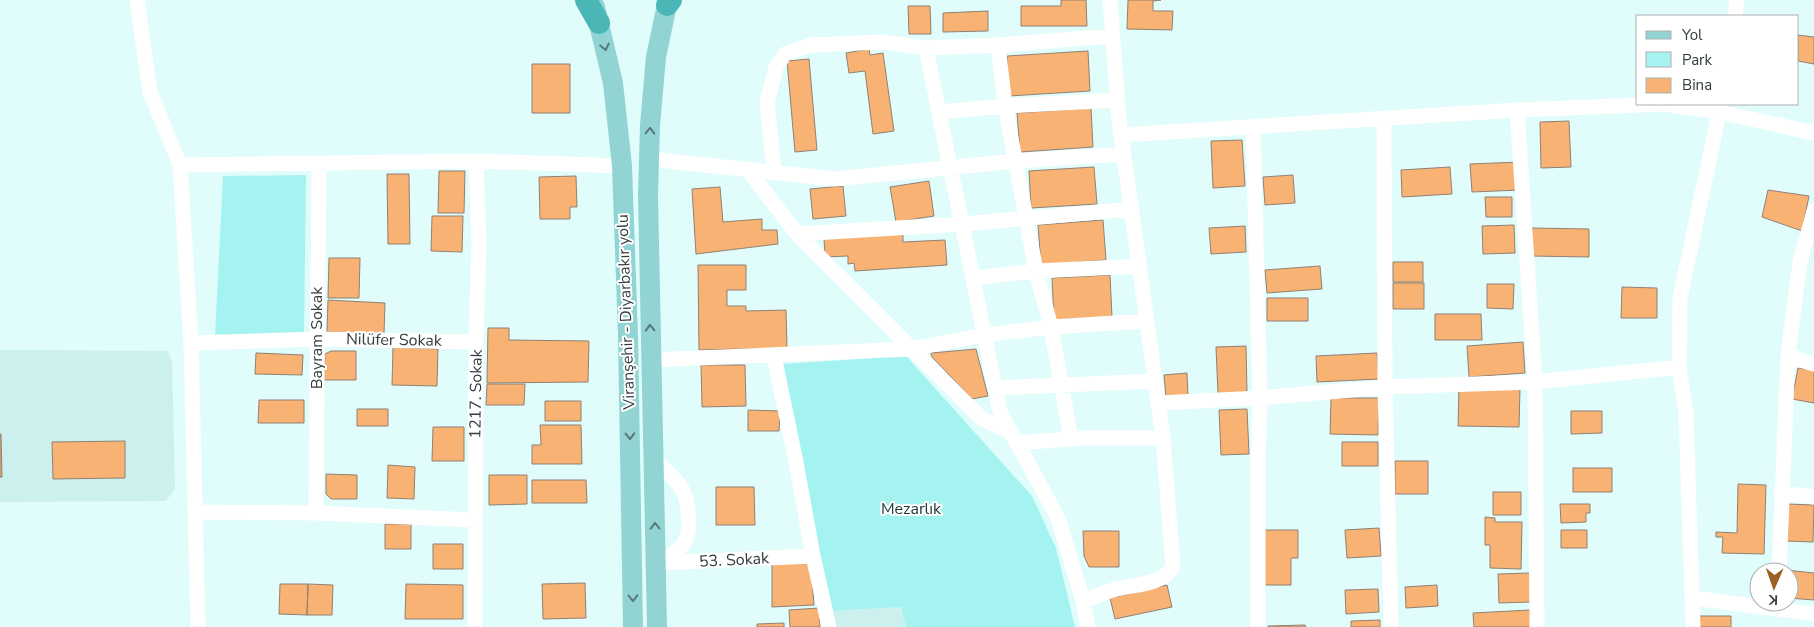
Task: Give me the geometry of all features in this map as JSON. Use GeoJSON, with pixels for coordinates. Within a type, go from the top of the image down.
{"type":"FeatureCollection","features":[{"type":"Feature","properties":{"kind":"highway"},"geometry":{"type":"LineString","coordinates":[[586,0],[599,23]]}},
{"type":"Feature","properties":{"kind":"main road","name":"Viranşehir - Diyarbakır yolu"},"geometry":{"type":"LineString","coordinates":[[593,0],[613,83],[622,166],[628,354],[633,627]]}},
{"type":"Feature","properties":{"kind":"main road","name":"Viranşehir - Diyarbakır yolu"},"geometry":{"type":"LineString","coordinates":[[657,627],[649,159],[656,57],[669,2]]}},
{"type":"Feature","properties":{"kind":"street"},"geometry":{"type":"LineString","coordinates":[[137,0],[150,92],[180,165],[191,343],[198,627]]}},
{"type":"Feature","properties":{"kind":"street"},"geometry":{"type":"LineString","coordinates":[[1083,601],[1114,590],[1158,580],[1169,574],[1173,567],[1163,438],[1121,135],[1110,0]]}},
{"type":"Feature","properties":{"kind":"street"},"geometry":{"type":"LineString","coordinates":[[1735,15],[1737,0]]}},
{"type":"Feature","properties":{"kind":"street"},"geometry":{"type":"LineString","coordinates":[[774,172],[767,103],[776,67],[784,54],[811,45],[883,42],[926,48],[998,45],[1112,36]]}},
{"type":"Feature","properties":{"kind":"street"},"geometry":{"type":"LineString","coordinates":[[998,45],[1004,106],[1036,271],[1051,327],[1071,439]]}},
{"type":"Feature","properties":{"kind":"street"},"geometry":{"type":"LineString","coordinates":[[926,48],[1000,412],[1058,518],[1083,601],[1088,627]]}},
{"type":"Feature","properties":{"kind":"street"},"geometry":{"type":"LineString","coordinates":[[939,112],[1004,106],[1117,100]]}},
{"type":"Feature","properties":{"kind":"street"},"geometry":{"type":"LineString","coordinates":[[1121,135],[1517,110],[1639,105]]}},
{"type":"Feature","properties":{"kind":"street"},"geometry":{"type":"LineString","coordinates":[[1678,105],[1721,108],[1814,133]]}},
{"type":"Feature","properties":{"kind":"street"},"geometry":{"type":"LineString","coordinates":[[1692,627],[1693,598],[1686,414],[1679,367],[1680,298],[1721,108]]}},
{"type":"Feature","properties":{"kind":"street"},"geometry":{"type":"LineString","coordinates":[[1517,110],[1535,382],[1537,627]]}},
{"type":"Feature","properties":{"kind":"street"},"geometry":{"type":"LineString","coordinates":[[1384,119],[1385,388],[1391,627]]}},
{"type":"Feature","properties":{"kind":"street"},"geometry":{"type":"LineString","coordinates":[[1253,127],[1260,398],[1258,627]]}},
{"type":"Feature","properties":{"kind":"street"},"geometry":{"type":"LineString","coordinates":[[649,159],[836,179],[1016,161],[1124,154]]}},
{"type":"Feature","properties":{"kind":"street"},"geometry":{"type":"LineString","coordinates":[[180,165],[476,161],[622,166]]}},
{"type":"Feature","properties":{"kind":"street","name":"1217. Sokak"},"geometry":{"type":"LineString","coordinates":[[475,627],[476,342],[479,244],[476,161]]}},
{"type":"Feature","properties":{"kind":"street","name":"Bayram Sokak"},"geometry":{"type":"LineString","coordinates":[[316,513],[318,163]]}},
{"type":"Feature","properties":{"kind":"street"},"geometry":{"type":"LineString","coordinates":[[748,170],[797,234],[982,419],[1013,437],[1071,439],[1163,438]]}},
{"type":"Feature","properties":{"kind":"street"},"geometry":{"type":"LineString","coordinates":[[797,234],[962,224],[1132,209]]}},
{"type":"Feature","properties":{"kind":"street"},"geometry":{"type":"LineString","coordinates":[[1778,562],[1788,354],[1800,262],[1814,212]]}},
{"type":"Feature","properties":{"kind":"street"},"geometry":{"type":"LineString","coordinates":[[973,278],[1036,271],[1140,266]]}},
{"type":"Feature","properties":{"kind":"street"},"geometry":{"type":"LineString","coordinates":[[651,360],[911,349],[984,334],[1051,327],[1147,321]]}},
{"type":"Feature","properties":{"kind":"street","name":"Nilüfer Sokak"},"geometry":{"type":"LineString","coordinates":[[191,343],[316,339],[476,342]]}},
{"type":"Feature","properties":{"kind":"street"},"geometry":{"type":"LineString","coordinates":[[1788,354],[1814,364]]}},
{"type":"Feature","properties":{"kind":"street"},"geometry":{"type":"LineString","coordinates":[[774,356],[796,462],[812,556],[829,627]]}},
{"type":"Feature","properties":{"kind":"street"},"geometry":{"type":"LineString","coordinates":[[1158,403],[1260,398],[1385,388],[1535,382],[1679,367]]}},
{"type":"Feature","properties":{"kind":"street"},"geometry":{"type":"LineString","coordinates":[[995,388],[1155,381]]}},
{"type":"Feature","properties":{"kind":"street"},"geometry":{"type":"LineString","coordinates":[[653,459],[677,481],[686,495],[689,510],[689,530],[681,548],[656,563]]}},
{"type":"Feature","properties":{"kind":"street"},"geometry":{"type":"LineString","coordinates":[[1781,493],[1814,497]]}},
{"type":"Feature","properties":{"kind":"street"},"geometry":{"type":"LineString","coordinates":[[195,512],[316,513],[475,520]]}},
{"type":"Feature","properties":{"kind":"street","name":"53. Sokak"},"geometry":{"type":"LineString","coordinates":[[656,563],[812,556]]}},
{"type":"Feature","properties":{"kind":"street"},"geometry":{"type":"LineString","coordinates":[[1693,598],[1749,603]]}},
{"type":"Feature","properties":{"kind":"street"},"geometry":{"type":"LineString","coordinates":[[1799,610],[1814,614]]}},
{"type":"Feature","properties":{"kind":"shaded area"},"geometry":{"type":"Polygon","coordinates":[[[0,350],[167,351],[172,361],[175,489],[166,501],[0,502],[0,350]]]}},
{"type":"Feature","properties":{"kind":"shaded area"},"geometry":{"type":"Polygon","coordinates":[[[901,607],[906,627],[833,627],[830,611],[901,607]]]}},
{"type":"Feature","properties":{"kind":"green space"},"geometry":{"type":"Polygon","coordinates":[[[306,175],[304,336],[215,336],[223,176],[306,175]]]}},
{"type":"Feature","properties":{"kind":"green space","name":"Mezarlık"},"geometry":{"type":"Polygon","coordinates":[[[906,356],[1032,496],[1056,548],[1075,627],[906,627],[901,607],[830,611],[783,364],[906,356]]]}},
{"type":"Feature","properties":{"kind":"building"},"geometry":{"type":"Polygon","coordinates":[[[1061,0],[1086,0],[1087,26],[1021,26],[1021,6],[1061,6],[1061,0]]]}},
{"type":"Feature","properties":{"kind":"building"},"geometry":{"type":"Polygon","coordinates":[[[1128,0],[1161,0],[1153,1],[1153,11],[1173,11],[1172,30],[1127,29],[1128,0]]]}},
{"type":"Feature","properties":{"kind":"building"},"geometry":{"type":"Polygon","coordinates":[[[908,6],[930,6],[931,34],[909,34],[908,6]]]}},
{"type":"Feature","properties":{"kind":"building"},"geometry":{"type":"Polygon","coordinates":[[[988,11],[988,31],[943,32],[943,13],[988,11]]]}},
{"type":"Feature","properties":{"kind":"building"},"geometry":{"type":"Polygon","coordinates":[[[1799,35],[1814,37],[1814,64],[1799,61],[1799,35]]]}},
{"type":"Feature","properties":{"kind":"building"},"geometry":{"type":"Polygon","coordinates":[[[869,49],[870,55],[883,53],[894,131],[873,134],[865,71],[849,73],[846,53],[869,49]]]}},
{"type":"Feature","properties":{"kind":"building"},"geometry":{"type":"Polygon","coordinates":[[[1088,51],[1090,91],[1009,96],[1007,56],[1088,51]]]}},
{"type":"Feature","properties":{"kind":"building"},"geometry":{"type":"Polygon","coordinates":[[[809,59],[817,150],[795,152],[787,61],[809,59]]]}},
{"type":"Feature","properties":{"kind":"building"},"geometry":{"type":"Polygon","coordinates":[[[532,64],[570,64],[570,113],[532,113],[532,64]]]}},
{"type":"Feature","properties":{"kind":"building"},"geometry":{"type":"Polygon","coordinates":[[[1091,108],[1093,147],[1020,152],[1017,113],[1091,108]]]}},
{"type":"Feature","properties":{"kind":"building"},"geometry":{"type":"Polygon","coordinates":[[[1569,121],[1571,167],[1541,168],[1540,122],[1569,121]]]}},
{"type":"Feature","properties":{"kind":"building"},"geometry":{"type":"Polygon","coordinates":[[[1242,140],[1245,186],[1213,188],[1211,141],[1242,140]]]}},
{"type":"Feature","properties":{"kind":"building"},"geometry":{"type":"Polygon","coordinates":[[[1520,162],[1521,190],[1472,192],[1470,164],[1520,162]]]}},
{"type":"Feature","properties":{"kind":"building"},"geometry":{"type":"Polygon","coordinates":[[[1094,167],[1097,204],[1031,208],[1029,171],[1094,167]]]}},
{"type":"Feature","properties":{"kind":"building"},"geometry":{"type":"Polygon","coordinates":[[[1450,167],[1452,194],[1402,197],[1401,170],[1450,167]]]}},
{"type":"Feature","properties":{"kind":"building"},"geometry":{"type":"Polygon","coordinates":[[[439,171],[465,171],[464,213],[438,213],[439,171]]]}},
{"type":"Feature","properties":{"kind":"building"},"geometry":{"type":"Polygon","coordinates":[[[387,174],[409,174],[410,244],[388,244],[387,174]]]}},
{"type":"Feature","properties":{"kind":"building"},"geometry":{"type":"Polygon","coordinates":[[[1293,175],[1295,203],[1265,205],[1263,177],[1293,175]]]}},
{"type":"Feature","properties":{"kind":"building"},"geometry":{"type":"Polygon","coordinates":[[[576,176],[577,207],[570,207],[570,219],[540,219],[539,177],[576,176]]]}},
{"type":"Feature","properties":{"kind":"building"},"geometry":{"type":"Polygon","coordinates":[[[929,181],[934,216],[896,222],[890,187],[929,181]]]}},
{"type":"Feature","properties":{"kind":"building"},"geometry":{"type":"Polygon","coordinates":[[[843,186],[846,216],[813,219],[810,189],[843,186]]]}},
{"type":"Feature","properties":{"kind":"building"},"geometry":{"type":"Polygon","coordinates":[[[720,187],[723,222],[762,219],[762,230],[777,230],[778,244],[696,254],[692,189],[720,187]]]}},
{"type":"Feature","properties":{"kind":"building"},"geometry":{"type":"Polygon","coordinates":[[[1768,190],[1809,196],[1802,231],[1762,217],[1768,190]]]}},
{"type":"Feature","properties":{"kind":"building"},"geometry":{"type":"Polygon","coordinates":[[[1485,197],[1512,197],[1512,217],[1486,217],[1485,197]]]}},
{"type":"Feature","properties":{"kind":"building"},"geometry":{"type":"Polygon","coordinates":[[[432,216],[463,216],[462,252],[431,251],[432,216]]]}},
{"type":"Feature","properties":{"kind":"building"},"geometry":{"type":"Polygon","coordinates":[[[1103,220],[1106,260],[1041,265],[1038,225],[1103,220]]]}},
{"type":"Feature","properties":{"kind":"building"},"geometry":{"type":"Polygon","coordinates":[[[1514,225],[1515,253],[1483,254],[1482,226],[1514,225]]]}},
{"type":"Feature","properties":{"kind":"building"},"geometry":{"type":"Polygon","coordinates":[[[1245,226],[1246,252],[1211,254],[1209,228],[1245,226]]]}},
{"type":"Feature","properties":{"kind":"building"},"geometry":{"type":"Polygon","coordinates":[[[1532,228],[1589,229],[1589,257],[1531,256],[1532,228]]]}},
{"type":"Feature","properties":{"kind":"building"},"geometry":{"type":"Polygon","coordinates":[[[903,233],[903,242],[945,240],[947,265],[855,271],[854,263],[848,264],[848,256],[825,257],[824,238],[903,233]]]}},
{"type":"Feature","properties":{"kind":"building"},"geometry":{"type":"Polygon","coordinates":[[[329,258],[360,258],[359,298],[328,298],[329,258]]]}},
{"type":"Feature","properties":{"kind":"building"},"geometry":{"type":"Polygon","coordinates":[[[1393,262],[1423,262],[1423,282],[1393,282],[1393,262]]]}},
{"type":"Feature","properties":{"kind":"building"},"geometry":{"type":"Polygon","coordinates":[[[698,265],[746,265],[746,290],[727,290],[727,306],[746,306],[746,311],[786,310],[787,348],[699,350],[698,265]]]}},
{"type":"Feature","properties":{"kind":"building"},"geometry":{"type":"Polygon","coordinates":[[[1320,266],[1322,289],[1267,293],[1265,270],[1320,266]]]}},
{"type":"Feature","properties":{"kind":"building"},"geometry":{"type":"Polygon","coordinates":[[[1110,275],[1112,317],[1054,320],[1052,278],[1110,275]]]}},
{"type":"Feature","properties":{"kind":"building"},"geometry":{"type":"Polygon","coordinates":[[[1393,283],[1424,283],[1424,309],[1393,309],[1393,283]]]}},
{"type":"Feature","properties":{"kind":"building"},"geometry":{"type":"Polygon","coordinates":[[[1487,284],[1514,284],[1513,309],[1487,308],[1487,284]]]}},
{"type":"Feature","properties":{"kind":"building"},"geometry":{"type":"Polygon","coordinates":[[[1622,287],[1657,288],[1657,318],[1621,318],[1622,287]]]}},
{"type":"Feature","properties":{"kind":"building"},"geometry":{"type":"Polygon","coordinates":[[[1267,298],[1308,298],[1308,321],[1267,321],[1267,298]]]}},
{"type":"Feature","properties":{"kind":"building"},"geometry":{"type":"Polygon","coordinates":[[[328,300],[385,303],[384,334],[327,332],[328,300]]]}},
{"type":"Feature","properties":{"kind":"building"},"geometry":{"type":"Polygon","coordinates":[[[1435,314],[1481,314],[1482,340],[1435,340],[1435,314]]]}},
{"type":"Feature","properties":{"kind":"building"},"geometry":{"type":"Polygon","coordinates":[[[488,328],[509,328],[509,340],[589,341],[588,382],[487,383],[488,328]]]}},
{"type":"Feature","properties":{"kind":"building"},"geometry":{"type":"Polygon","coordinates":[[[1523,342],[1525,373],[1469,377],[1467,346],[1523,342]]]}},
{"type":"Feature","properties":{"kind":"building"},"geometry":{"type":"Polygon","coordinates":[[[1246,346],[1247,393],[1218,394],[1216,347],[1246,346]]]}},
{"type":"Feature","properties":{"kind":"building"},"geometry":{"type":"Polygon","coordinates":[[[393,347],[438,349],[437,386],[392,385],[393,347]]]}},
{"type":"Feature","properties":{"kind":"building"},"geometry":{"type":"Polygon","coordinates":[[[976,349],[988,396],[972,399],[932,357],[931,353],[976,349]]]}},
{"type":"Feature","properties":{"kind":"building"},"geometry":{"type":"Polygon","coordinates":[[[331,351],[356,351],[356,380],[324,380],[325,354],[331,351]]]}},
{"type":"Feature","properties":{"kind":"building"},"geometry":{"type":"Polygon","coordinates":[[[256,353],[303,355],[302,375],[255,374],[256,353]]]}},
{"type":"Feature","properties":{"kind":"building"},"geometry":{"type":"Polygon","coordinates":[[[1377,353],[1379,379],[1317,382],[1316,356],[1377,353]]]}},
{"type":"Feature","properties":{"kind":"building"},"geometry":{"type":"Polygon","coordinates":[[[701,365],[745,365],[746,406],[702,407],[701,365]]]}},
{"type":"Feature","properties":{"kind":"building"},"geometry":{"type":"Polygon","coordinates":[[[1798,368],[1814,370],[1814,403],[1792,399],[1798,368]]]}},
{"type":"Feature","properties":{"kind":"building"},"geometry":{"type":"Polygon","coordinates":[[[1187,373],[1188,396],[1166,397],[1164,375],[1187,373]]]}},
{"type":"Feature","properties":{"kind":"building"},"geometry":{"type":"Polygon","coordinates":[[[487,384],[525,384],[524,405],[486,405],[487,384]]]}},
{"type":"Feature","properties":{"kind":"building"},"geometry":{"type":"Polygon","coordinates":[[[1459,387],[1520,388],[1519,427],[1458,426],[1459,387]]]}},
{"type":"Feature","properties":{"kind":"building"},"geometry":{"type":"Polygon","coordinates":[[[1331,398],[1379,398],[1378,435],[1330,434],[1331,398]]]}},
{"type":"Feature","properties":{"kind":"building"},"geometry":{"type":"Polygon","coordinates":[[[259,400],[304,400],[304,423],[258,423],[259,400]]]}},
{"type":"Feature","properties":{"kind":"building"},"geometry":{"type":"Polygon","coordinates":[[[545,401],[581,401],[581,421],[545,421],[545,401]]]}},
{"type":"Feature","properties":{"kind":"building"},"geometry":{"type":"Polygon","coordinates":[[[357,409],[388,409],[388,426],[357,426],[357,409]]]}},
{"type":"Feature","properties":{"kind":"building"},"geometry":{"type":"Polygon","coordinates":[[[1247,409],[1249,454],[1221,455],[1219,410],[1247,409]]]}},
{"type":"Feature","properties":{"kind":"building"},"geometry":{"type":"Polygon","coordinates":[[[748,410],[780,411],[779,431],[748,431],[748,410]]]}},
{"type":"Feature","properties":{"kind":"building"},"geometry":{"type":"Polygon","coordinates":[[[1571,411],[1602,411],[1602,433],[1571,434],[1571,411]]]}},
{"type":"Feature","properties":{"kind":"building"},"geometry":{"type":"Polygon","coordinates":[[[540,425],[581,425],[582,464],[532,464],[532,445],[541,445],[540,425]]]}},
{"type":"Feature","properties":{"kind":"building"},"geometry":{"type":"Polygon","coordinates":[[[433,427],[464,427],[464,461],[432,461],[433,427]]]}},
{"type":"Feature","properties":{"kind":"building"},"geometry":{"type":"Polygon","coordinates":[[[1,434],[2,477],[0,477],[1,434]]]}},
{"type":"Feature","properties":{"kind":"building"},"geometry":{"type":"Polygon","coordinates":[[[125,441],[125,478],[53,479],[52,442],[125,441]]]}},
{"type":"Feature","properties":{"kind":"building"},"geometry":{"type":"Polygon","coordinates":[[[1342,442],[1378,442],[1378,466],[1342,466],[1342,442]]]}},
{"type":"Feature","properties":{"kind":"building"},"geometry":{"type":"Polygon","coordinates":[[[1395,461],[1428,461],[1428,494],[1395,494],[1395,461]]]}},
{"type":"Feature","properties":{"kind":"building"},"geometry":{"type":"Polygon","coordinates":[[[388,465],[415,467],[414,499],[387,498],[388,465]]]}},
{"type":"Feature","properties":{"kind":"building"},"geometry":{"type":"Polygon","coordinates":[[[1573,468],[1612,468],[1612,492],[1573,492],[1573,468]]]}},
{"type":"Feature","properties":{"kind":"building"},"geometry":{"type":"Polygon","coordinates":[[[326,474],[357,475],[357,499],[331,499],[326,494],[326,474]]]}},
{"type":"Feature","properties":{"kind":"building"},"geometry":{"type":"Polygon","coordinates":[[[489,475],[527,475],[527,504],[489,505],[489,475]]]}},
{"type":"Feature","properties":{"kind":"building"},"geometry":{"type":"Polygon","coordinates":[[[532,480],[586,480],[587,503],[532,503],[532,480]]]}},
{"type":"Feature","properties":{"kind":"building"},"geometry":{"type":"Polygon","coordinates":[[[1738,484],[1766,485],[1764,554],[1722,553],[1723,537],[1716,537],[1716,532],[1737,533],[1738,484]]]}},
{"type":"Feature","properties":{"kind":"building"},"geometry":{"type":"Polygon","coordinates":[[[716,487],[754,487],[755,525],[716,525],[716,487]]]}},
{"type":"Feature","properties":{"kind":"building"},"geometry":{"type":"Polygon","coordinates":[[[1493,492],[1521,492],[1521,515],[1493,515],[1493,492]]]}},
{"type":"Feature","properties":{"kind":"building"},"geometry":{"type":"Polygon","coordinates":[[[1560,504],[1590,504],[1590,513],[1586,513],[1586,522],[1561,523],[1560,504]]]}},
{"type":"Feature","properties":{"kind":"building"},"geometry":{"type":"Polygon","coordinates":[[[1787,504],[1814,505],[1813,542],[1785,541],[1787,504]]]}},
{"type":"Feature","properties":{"kind":"building"},"geometry":{"type":"Polygon","coordinates":[[[1485,517],[1495,518],[1495,522],[1522,522],[1521,569],[1490,568],[1490,545],[1485,545],[1485,517]]]}},
{"type":"Feature","properties":{"kind":"building"},"geometry":{"type":"Polygon","coordinates":[[[385,524],[411,524],[411,549],[385,549],[385,524]]]}},
{"type":"Feature","properties":{"kind":"building"},"geometry":{"type":"Polygon","coordinates":[[[1379,528],[1381,556],[1347,558],[1345,530],[1379,528]]]}},
{"type":"Feature","properties":{"kind":"building"},"geometry":{"type":"Polygon","coordinates":[[[1260,530],[1298,530],[1298,558],[1291,558],[1291,585],[1259,585],[1260,530]]]}},
{"type":"Feature","properties":{"kind":"building"},"geometry":{"type":"Polygon","coordinates":[[[1561,530],[1587,530],[1587,548],[1561,548],[1561,530]]]}},
{"type":"Feature","properties":{"kind":"building"},"geometry":{"type":"Polygon","coordinates":[[[1083,531],[1119,531],[1119,567],[1089,567],[1084,556],[1083,531]]]}},
{"type":"Feature","properties":{"kind":"building"},"geometry":{"type":"Polygon","coordinates":[[[433,544],[463,544],[463,569],[433,569],[433,544]]]}},
{"type":"Feature","properties":{"kind":"building"},"geometry":{"type":"Polygon","coordinates":[[[772,563],[805,563],[811,566],[814,605],[772,607],[772,563]]]}},
{"type":"Feature","properties":{"kind":"building"},"geometry":{"type":"Polygon","coordinates":[[[1799,571],[1814,573],[1814,600],[1799,599],[1799,571]]]}},
{"type":"Feature","properties":{"kind":"building"},"geometry":{"type":"Polygon","coordinates":[[[1530,573],[1531,602],[1499,603],[1498,574],[1530,573]]]}},
{"type":"Feature","properties":{"kind":"building"},"geometry":{"type":"Polygon","coordinates":[[[585,583],[586,618],[543,619],[542,584],[585,583]]]}},
{"type":"Feature","properties":{"kind":"building"},"geometry":{"type":"Polygon","coordinates":[[[280,584],[308,584],[307,615],[279,614],[280,584]]]}},
{"type":"Feature","properties":{"kind":"building"},"geometry":{"type":"Polygon","coordinates":[[[308,584],[333,585],[332,615],[307,615],[308,584]]]}},
{"type":"Feature","properties":{"kind":"building"},"geometry":{"type":"Polygon","coordinates":[[[406,584],[463,585],[463,619],[405,619],[406,584]]]}},
{"type":"Feature","properties":{"kind":"building"},"geometry":{"type":"Polygon","coordinates":[[[1167,585],[1172,607],[1115,619],[1110,598],[1167,585]]]}},
{"type":"Feature","properties":{"kind":"building"},"geometry":{"type":"Polygon","coordinates":[[[1437,585],[1438,606],[1406,608],[1405,587],[1437,585]]]}},
{"type":"Feature","properties":{"kind":"building"},"geometry":{"type":"Polygon","coordinates":[[[1378,589],[1379,612],[1346,614],[1345,590],[1378,589]]]}},
{"type":"Feature","properties":{"kind":"building"},"geometry":{"type":"Polygon","coordinates":[[[819,608],[820,627],[790,627],[789,610],[819,608]]]}},
{"type":"Feature","properties":{"kind":"building"},"geometry":{"type":"Polygon","coordinates":[[[1530,610],[1531,627],[1474,627],[1473,613],[1530,610]]]}},
{"type":"Feature","properties":{"kind":"building"},"geometry":{"type":"Polygon","coordinates":[[[1698,616],[1731,616],[1731,627],[1698,627],[1698,616]]]}},
{"type":"Feature","properties":{"kind":"building"},"geometry":{"type":"Polygon","coordinates":[[[1380,620],[1380,627],[1351,627],[1351,621],[1380,620]]]}},
{"type":"Feature","properties":{"kind":"building"},"geometry":{"type":"Polygon","coordinates":[[[784,623],[784,627],[757,627],[757,624],[784,623]]]}},
{"type":"Feature","properties":{"kind":"building"},"geometry":{"type":"Polygon","coordinates":[[[1305,625],[1306,627],[1268,627],[1268,626],[1305,625]]]}}]}
